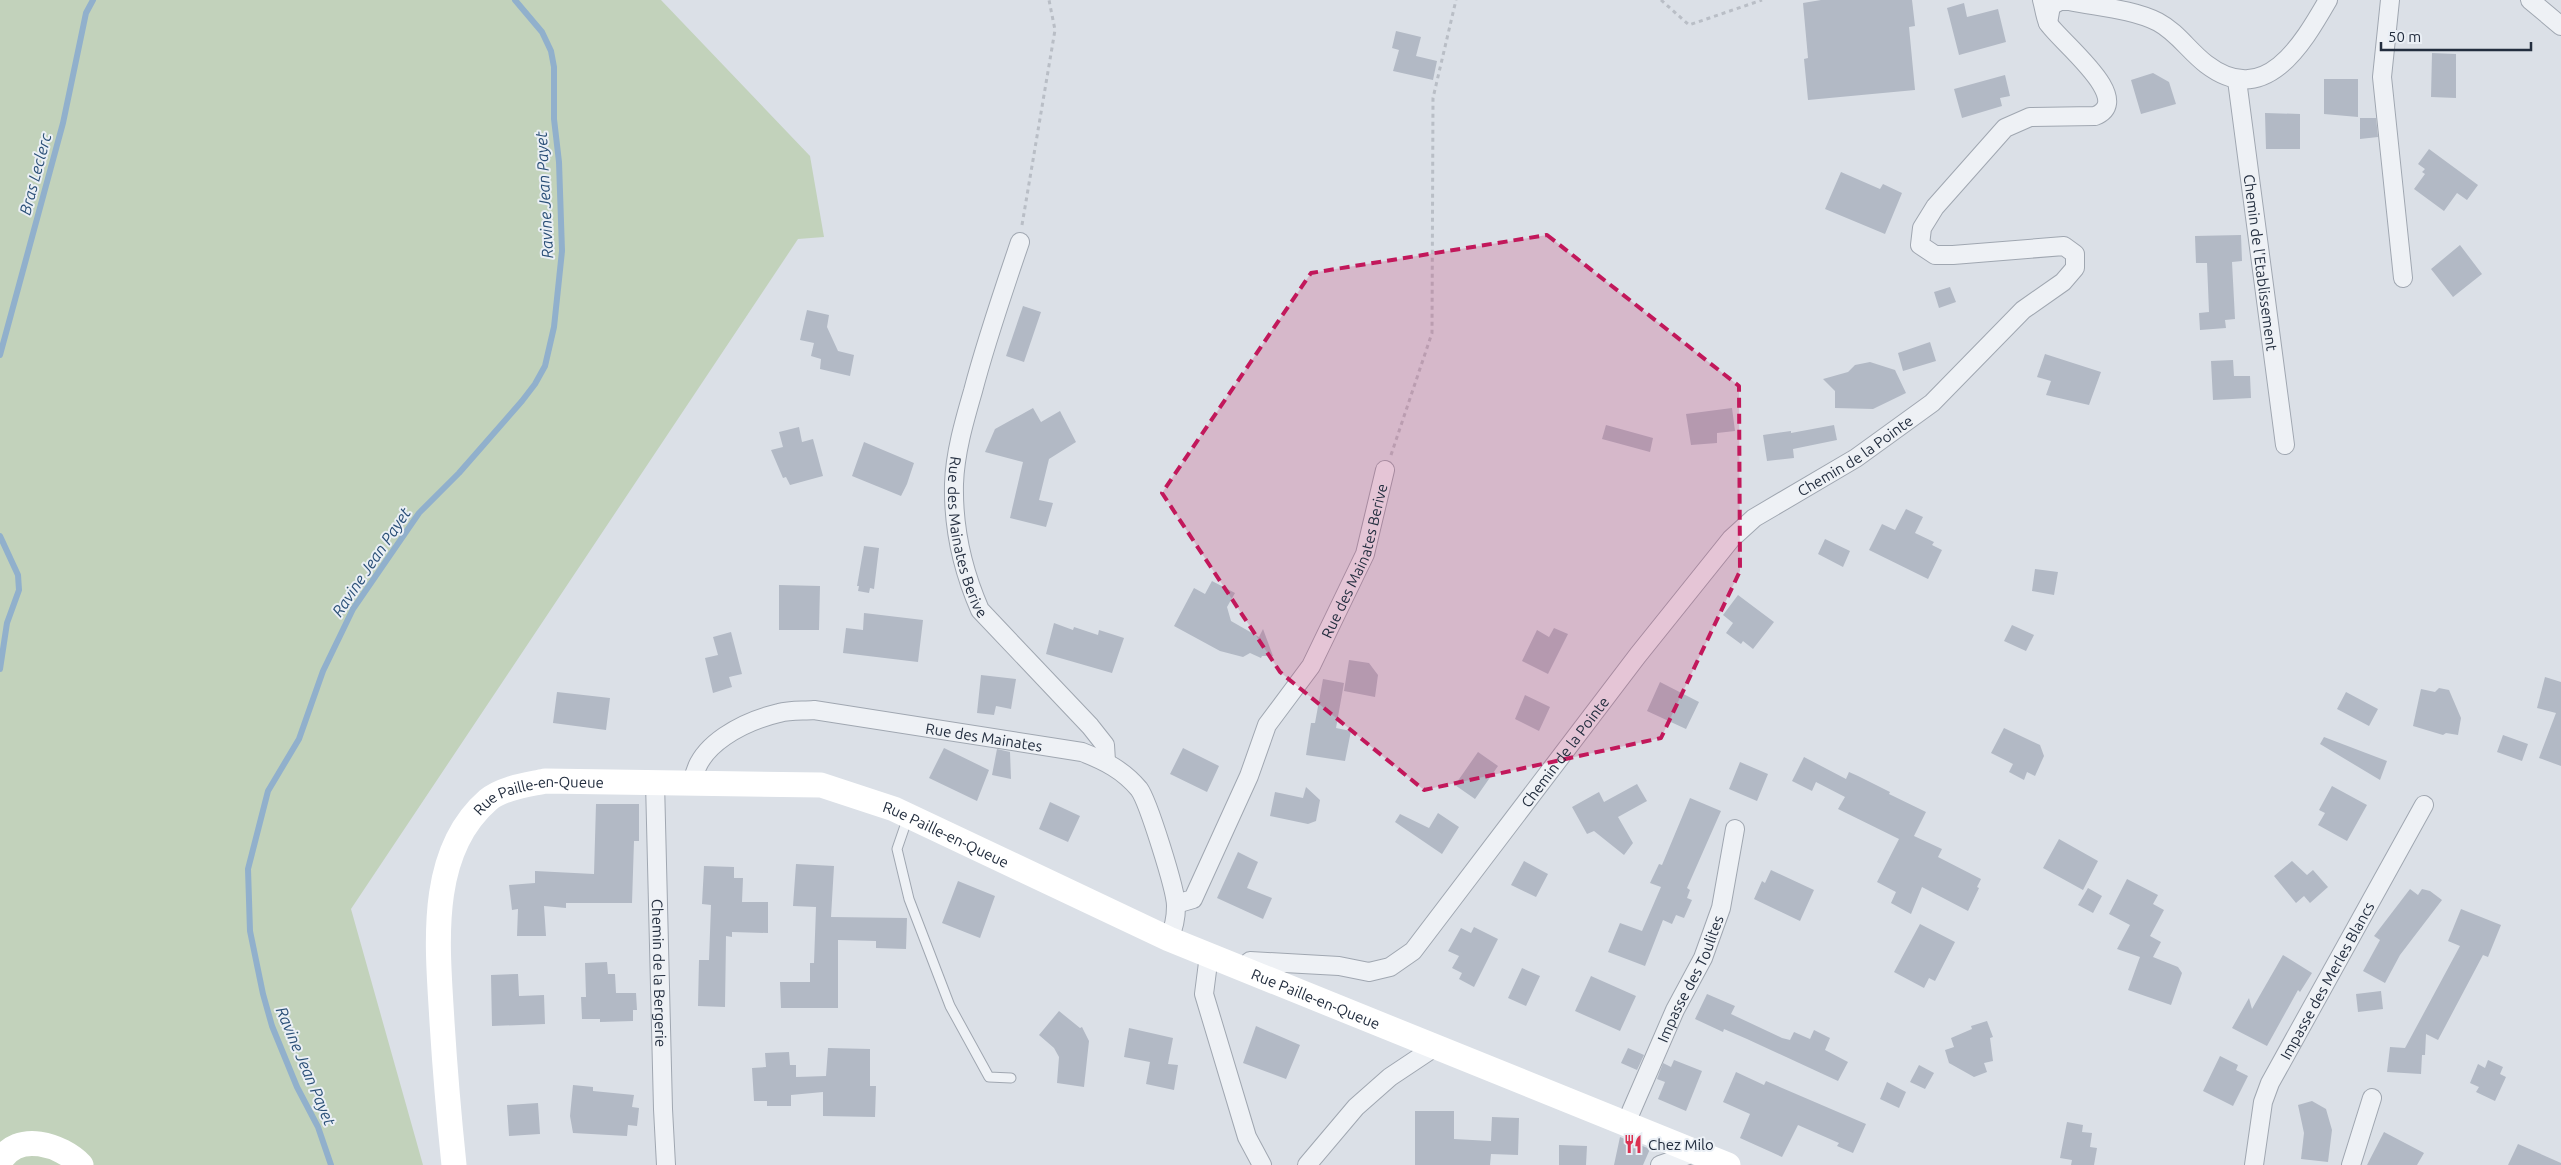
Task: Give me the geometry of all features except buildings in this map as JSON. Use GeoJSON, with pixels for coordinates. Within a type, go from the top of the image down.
{"type":"FeatureCollection","features":[{"type":"Feature","properties":{"kind":"main road","name":"Rue Paille-en-Queue"},"geometry":{"type":"LineString","coordinates":[[454,1165],[446,1091],[437,939],[442,890],[451,854],[466,823],[489,799],[516,787],[545,781],[820,785],[909,815],[1169,939],[1242,970],[1728,1165]]}},
{"type":"Feature","properties":{"kind":"main road"},"geometry":{"type":"LineString","coordinates":[[0,1162],[3,1156],[18,1146],[36,1142],[56,1147],[81,1165]]}},
{"type":"Feature","properties":{"kind":"street","name":"Chemin de la Pointe"},"geometry":{"type":"LineString","coordinates":[[1242,970],[1250,961],[1339,966],[1369,972],[1390,967],[1412,951],[1638,655],[1731,540],[1754,518],[1856,458],[1932,404],[2023,310],[2063,282],[2075,268],[2076,254],[2064,246],[1935,255],[1920,245],[1922,228],[1936,207],[2005,128],[2030,117],[2095,116],[2106,107],[2107,94],[2095,74],[2048,23],[2042,0]]}},
{"type":"Feature","properties":{"kind":"street"},"geometry":{"type":"LineString","coordinates":[[2048,23],[2051,6],[2060,1],[2069,1],[2134,14],[2157,22],[2175,34],[2207,65],[2237,80],[2261,77],[2284,64],[2307,35],[2328,0]]}},
{"type":"Feature","properties":{"kind":"street"},"geometry":{"type":"LineString","coordinates":[[2390,0],[2382,77],[2403,278]]}},
{"type":"Feature","properties":{"kind":"street"},"geometry":{"type":"LineString","coordinates":[[2530,0],[2561,26]]}},
{"type":"Feature","properties":{"kind":"street","name":"Chemin de l'Etablissement"},"geometry":{"type":"LineString","coordinates":[[2237,80],[2285,445]]}},
{"type":"Feature","properties":{"kind":"street","name":"Rue des Mainates Berive"},"geometry":{"type":"LineString","coordinates":[[1020,242],[988,336],[960,438],[954,484],[958,541],[971,590],[980,610],[1090,726],[1105,745],[1106,761]]}},
{"type":"Feature","properties":{"kind":"street","name":"Rue des Mainates Berive"},"geometry":{"type":"LineString","coordinates":[[1176,904],[1193,899],[1249,776],[1267,725],[1311,666],[1364,554],[1385,470]]}},
{"type":"Feature","properties":{"kind":"street","name":"Rue des Mainates"},"geometry":{"type":"LineString","coordinates":[[693,782],[694,771],[706,751],[746,723],[780,712],[814,710],[1082,752],[1106,761],[1124,773],[1141,791],[1151,813],[1176,904],[1174,928],[1169,939]]}},
{"type":"Feature","properties":{"kind":"street","name":"Chemin de la Bergerie"},"geometry":{"type":"LineString","coordinates":[[655,782],[666,1165]]}},
{"type":"Feature","properties":{"kind":"street","name":"Impasse des Merles Blancs"},"geometry":{"type":"LineString","coordinates":[[2254,1165],[2263,1102],[2270,1083],[2424,805]]}},
{"type":"Feature","properties":{"kind":"street","name":"Impasse des Toulites"},"geometry":{"type":"LineString","coordinates":[[1626,1123],[1675,1010],[1703,958],[1721,908],[1735,829]]}},
{"type":"Feature","properties":{"kind":"street"},"geometry":{"type":"LineString","coordinates":[[1208,955],[1204,994],[1247,1137],[1262,1165]]}},
{"type":"Feature","properties":{"kind":"street"},"geometry":{"type":"LineString","coordinates":[[1307,1165],[1356,1107],[1390,1077],[1435,1047]]}},
{"type":"Feature","properties":{"kind":"street"},"geometry":{"type":"LineString","coordinates":[[2351,1165],[2372,1098]]}},
{"type":"Feature","properties":{"kind":"street"},"geometry":{"type":"LineString","coordinates":[[1660,1165],[1697,1152]]}},
{"type":"Feature","properties":{"kind":"lane"},"geometry":{"type":"LineString","coordinates":[[909,815],[898,849],[909,899],[950,1006],[989,1077],[1011,1078]]}},
{"type":"Feature","properties":{"kind":"path"},"geometry":{"type":"LineString","coordinates":[[1020,242],[1055,30],[1049,0]]}},
{"type":"Feature","properties":{"kind":"path"},"geometry":{"type":"LineString","coordinates":[[1385,470],[1432,333],[1433,98],[1456,0]]}},
{"type":"Feature","properties":{"kind":"path"},"geometry":{"type":"LineString","coordinates":[[1661,0],[1689,25],[1762,0]]}},
{"type":"Feature","properties":{"kind":"highlighted area"},"geometry":{"type":"Polygon","coordinates":[[[1547,235],[1739,386],[1740,571],[1661,738],[1424,790],[1280,672],[1162,493],[1311,273],[1547,235]]]}},
{"type":"Feature","properties":{"kind":"green space"},"geometry":{"type":"Polygon","coordinates":[[[0,0],[661,0],[810,156],[824,237],[798,239],[351,909],[423,1165],[0,1165],[0,0]]]}},
{"type":"Feature","properties":{"kind":"waterway","name":"Bras Leclerc"},"geometry":{"type":"LineString","coordinates":[[0,355],[63,123],[86,13],[93,0]]}},
{"type":"Feature","properties":{"kind":"waterway","name":"Ravine Jean Payet"},"geometry":{"type":"LineString","coordinates":[[331,1165],[318,1127],[297,1087],[272,1026],[263,994],[250,931],[248,869],[268,791],[299,739],[323,671],[353,609],[419,513],[459,473],[522,401],[535,384],[545,366],[554,327],[562,251],[559,162],[554,119],[554,67],[551,51],[542,32],[515,0]]}},
{"type":"Feature","properties":{"kind":"waterway","name":"Bras Leclerc"},"geometry":{"type":"LineString","coordinates":[[0,536],[18,575],[19,590],[7,623],[0,669]]}},
{"type":"Feature","properties":{"kind":"place","name":"Chez Milo"},"geometry":{"type":"Point","coordinates":[1633,1144]}}]}
